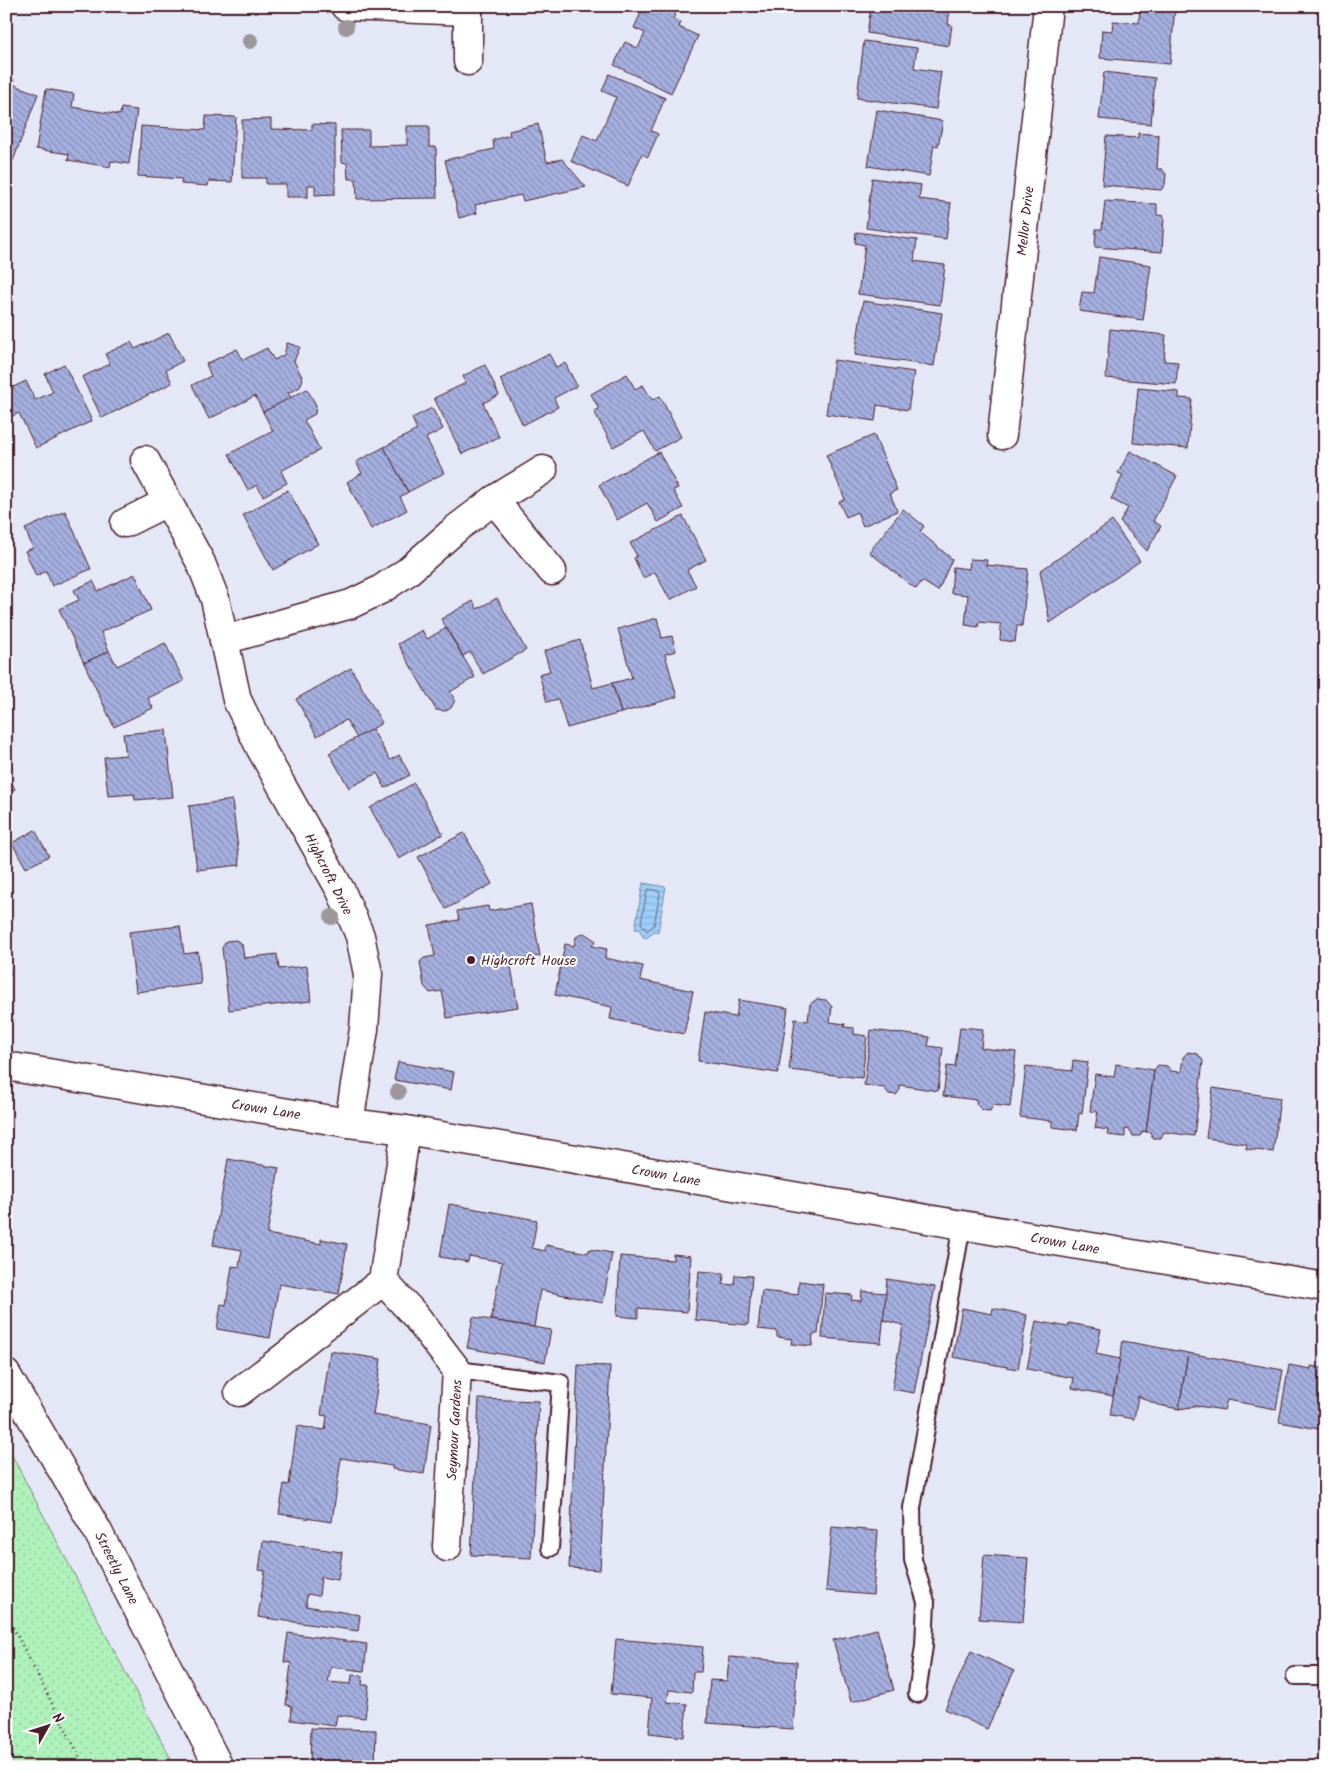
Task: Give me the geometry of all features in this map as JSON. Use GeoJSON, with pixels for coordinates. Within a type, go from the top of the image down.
{"type":"FeatureCollection","features":[{"type":"Feature","properties":{"kind":"street"},"geometry":{"type":"LineString","coordinates":[[345,6],[468,9],[468,61]]}},
{"type":"Feature","properties":{"kind":"street","name":"Mellor Drive"},"geometry":{"type":"LineString","coordinates":[[1002,436],[1048,6]]}},
{"type":"Feature","properties":{"kind":"street","name":"Highcroft Drive"},"geometry":{"type":"LineString","coordinates":[[145,460],[201,563],[215,599],[237,700],[261,748],[341,891],[360,936],[368,974],[367,992],[364,1029],[349,1123]]}},
{"type":"Feature","properties":{"kind":"street"},"geometry":{"type":"LineString","coordinates":[[224,640],[351,604],[380,590],[407,572],[457,528],[494,500],[542,470]]}},
{"type":"Feature","properties":{"kind":"street"},"geometry":{"type":"LineString","coordinates":[[494,500],[552,572]]}},
{"type":"Feature","properties":{"kind":"street"},"geometry":{"type":"LineString","coordinates":[[125,523],[167,502]]}},
{"type":"Feature","properties":{"kind":"street","name":"Crown Lane"},"geometry":{"type":"LineString","coordinates":[[6,1066],[349,1123],[406,1130],[1325,1287]]}},
{"type":"Feature","properties":{"kind":"street"},"geometry":{"type":"LineString","coordinates":[[239,1392],[383,1281],[406,1130]]}},
{"type":"Feature","properties":{"kind":"street","name":"Seymour Gardens"},"geometry":{"type":"LineString","coordinates":[[383,1281],[414,1314],[457,1370],[447,1547]]}},
{"type":"Feature","properties":{"kind":"street","name":"Streetly Lane"},"geometry":{"type":"LineString","coordinates":[[6,1374],[97,1530],[219,1767]]}},
{"type":"Feature","properties":{"kind":"lane"},"geometry":{"type":"LineString","coordinates":[[917,1694],[924,1646],[926,1602],[914,1560],[912,1508],[962,1225]]}},
{"type":"Feature","properties":{"kind":"lane"},"geometry":{"type":"LineString","coordinates":[[457,1370],[561,1383],[550,1548]]}},
{"type":"Feature","properties":{"kind":"lane"},"geometry":{"type":"LineString","coordinates":[[1295,1676],[1325,1676]]}},
{"type":"Feature","properties":{"kind":"path"},"geometry":{"type":"LineString","coordinates":[[6,1614],[84,1767]]}},
{"type":"Feature","properties":{"kind":"green space"},"geometry":{"type":"Polygon","coordinates":[[[6,1444],[175,1767],[6,1767],[6,1444]]]}},
{"type":"Feature","properties":{"kind":"water"},"geometry":{"type":"Polygon","coordinates":[[[643,883],[666,887],[658,932],[654,931],[647,938],[643,937],[640,930],[635,929],[643,883]]]}},
{"type":"Feature","properties":{"kind":"building"},"geometry":{"type":"Polygon","coordinates":[[[644,6],[679,6],[673,19],[681,22],[679,27],[698,36],[671,93],[614,65],[625,42],[638,48],[645,33],[634,28],[644,6]]]}},
{"type":"Feature","properties":{"kind":"building"},"geometry":{"type":"Polygon","coordinates":[[[868,6],[932,6],[950,9],[948,24],[952,25],[949,46],[867,33],[871,7],[868,6]]]}},
{"type":"Feature","properties":{"kind":"building"},"geometry":{"type":"Polygon","coordinates":[[[1140,6],[1175,6],[1170,64],[1100,58],[1102,30],[1112,31],[1113,21],[1139,23],[1140,6]]]}},
{"type":"Feature","properties":{"kind":"building"},"geometry":{"type":"Polygon","coordinates":[[[864,41],[917,48],[914,68],[941,72],[936,109],[857,98],[864,41]]]}},
{"type":"Feature","properties":{"kind":"building"},"geometry":{"type":"Polygon","coordinates":[[[1104,72],[1155,78],[1151,124],[1099,119],[1104,72]]]}},
{"type":"Feature","properties":{"kind":"building"},"geometry":{"type":"Polygon","coordinates":[[[609,74],[665,98],[651,131],[658,134],[648,157],[642,154],[628,186],[571,161],[583,135],[597,141],[616,97],[602,91],[609,74]]]}},
{"type":"Feature","properties":{"kind":"building"},"geometry":{"type":"Polygon","coordinates":[[[6,77],[14,80],[12,84],[38,94],[13,161],[6,158],[6,77]]]}},
{"type":"Feature","properties":{"kind":"building"},"geometry":{"type":"Polygon","coordinates":[[[46,89],[74,94],[72,107],[120,115],[121,108],[137,110],[129,164],[111,161],[110,167],[68,160],[69,154],[36,149],[46,89]]]}},
{"type":"Feature","properties":{"kind":"building"},"geometry":{"type":"Polygon","coordinates":[[[877,110],[943,121],[938,146],[934,145],[929,176],[868,166],[877,110]]]}},
{"type":"Feature","properties":{"kind":"building"},"geometry":{"type":"Polygon","coordinates":[[[206,116],[236,117],[232,182],[209,181],[208,186],[181,184],[182,179],[138,176],[141,126],[205,130],[206,116]]]}},
{"type":"Feature","properties":{"kind":"building"},"geometry":{"type":"Polygon","coordinates":[[[271,119],[271,129],[312,130],[312,124],[335,125],[335,194],[315,195],[315,185],[308,185],[308,197],[286,197],[286,184],[266,184],[266,178],[242,178],[242,120],[271,119]]]}},
{"type":"Feature","properties":{"kind":"building"},"geometry":{"type":"Polygon","coordinates":[[[538,124],[547,162],[562,159],[586,187],[523,201],[521,195],[475,205],[477,213],[459,218],[445,160],[494,149],[493,140],[510,135],[509,131],[538,124]]]}},
{"type":"Feature","properties":{"kind":"building"},"geometry":{"type":"Polygon","coordinates":[[[407,126],[429,126],[429,147],[436,147],[437,198],[357,199],[356,179],[348,179],[347,163],[342,162],[341,130],[369,130],[369,146],[407,145],[407,126]]]}},
{"type":"Feature","properties":{"kind":"building"},"geometry":{"type":"Polygon","coordinates":[[[1138,133],[1159,135],[1157,169],[1162,169],[1166,174],[1165,185],[1161,190],[1102,185],[1106,136],[1138,138],[1138,133]]]}},
{"type":"Feature","properties":{"kind":"building"},"geometry":{"type":"Polygon","coordinates":[[[872,178],[921,185],[919,199],[951,203],[946,239],[866,228],[872,178]]]}},
{"type":"Feature","properties":{"kind":"building"},"geometry":{"type":"Polygon","coordinates":[[[1105,201],[1157,204],[1157,215],[1164,216],[1162,252],[1095,247],[1096,229],[1102,229],[1105,201]]]}},
{"type":"Feature","properties":{"kind":"building"},"geometry":{"type":"Polygon","coordinates":[[[856,232],[917,240],[914,261],[945,265],[940,305],[858,294],[865,245],[855,243],[856,232]]]}},
{"type":"Feature","properties":{"kind":"building"},"geometry":{"type":"Polygon","coordinates":[[[1099,257],[1151,265],[1143,320],[1079,311],[1082,292],[1094,293],[1099,257]]]}},
{"type":"Feature","properties":{"kind":"building"},"geometry":{"type":"Polygon","coordinates":[[[863,301],[942,313],[934,366],[855,355],[863,301]]]}},
{"type":"Feature","properties":{"kind":"building"},"geometry":{"type":"Polygon","coordinates":[[[1110,329],[1166,335],[1164,361],[1178,362],[1176,384],[1106,378],[1110,329]]]}},
{"type":"Feature","properties":{"kind":"building"},"geometry":{"type":"Polygon","coordinates":[[[169,333],[183,361],[166,370],[172,383],[102,418],[82,377],[110,364],[105,354],[131,342],[135,349],[169,333]]]}},
{"type":"Feature","properties":{"kind":"building"},"geometry":{"type":"Polygon","coordinates":[[[287,343],[300,347],[294,361],[303,379],[300,387],[288,393],[291,398],[263,412],[255,396],[209,419],[192,385],[211,376],[206,364],[237,349],[243,360],[267,348],[274,360],[284,355],[287,343]]]}},
{"type":"Feature","properties":{"kind":"building"},"geometry":{"type":"Polygon","coordinates":[[[549,354],[556,367],[565,363],[577,386],[554,398],[558,407],[523,425],[500,379],[549,354]]]}},
{"type":"Feature","properties":{"kind":"building"},"geometry":{"type":"Polygon","coordinates":[[[834,360],[914,372],[908,410],[877,405],[875,421],[826,414],[834,360]]]}},
{"type":"Feature","properties":{"kind":"building"},"geometry":{"type":"Polygon","coordinates":[[[64,364],[92,421],[36,448],[19,413],[6,419],[6,385],[9,389],[26,381],[35,400],[53,392],[45,374],[64,364]]]}},
{"type":"Feature","properties":{"kind":"building"},"geometry":{"type":"Polygon","coordinates":[[[485,365],[499,395],[483,403],[499,437],[462,454],[434,398],[466,383],[463,376],[485,365]]]}},
{"type":"Feature","properties":{"kind":"building"},"geometry":{"type":"Polygon","coordinates":[[[627,374],[635,389],[643,385],[652,400],[660,396],[681,437],[655,451],[644,431],[613,447],[594,411],[599,409],[591,394],[627,374]]]}},
{"type":"Feature","properties":{"kind":"building"},"geometry":{"type":"Polygon","coordinates":[[[1138,388],[1179,392],[1179,398],[1192,399],[1188,448],[1133,443],[1138,388]]]}},
{"type":"Feature","properties":{"kind":"building"},"geometry":{"type":"Polygon","coordinates":[[[307,389],[316,405],[315,414],[304,420],[320,450],[281,471],[287,483],[263,496],[257,485],[248,490],[229,454],[273,431],[263,412],[307,389]]]}},
{"type":"Feature","properties":{"kind":"building"},"geometry":{"type":"Polygon","coordinates":[[[432,408],[443,429],[426,438],[444,473],[408,492],[384,447],[417,430],[412,418],[432,408]]]}},
{"type":"Feature","properties":{"kind":"building"},"geometry":{"type":"Polygon","coordinates":[[[874,435],[897,490],[890,493],[897,511],[863,526],[857,512],[846,517],[839,502],[845,499],[826,455],[874,435]]]}},
{"type":"Feature","properties":{"kind":"building"},"geometry":{"type":"Polygon","coordinates":[[[384,447],[408,492],[400,497],[407,510],[371,529],[347,482],[362,473],[356,462],[384,447]]]}},
{"type":"Feature","properties":{"kind":"building"},"geometry":{"type":"Polygon","coordinates":[[[1130,451],[1177,476],[1153,521],[1161,526],[1147,551],[1120,522],[1128,508],[1111,499],[1123,475],[1118,473],[1130,451]]]}},
{"type":"Feature","properties":{"kind":"building"},"geometry":{"type":"Polygon","coordinates":[[[659,452],[678,488],[673,490],[683,508],[658,522],[647,503],[617,520],[599,485],[659,452]]]}},
{"type":"Feature","properties":{"kind":"building"},"geometry":{"type":"Polygon","coordinates":[[[288,490],[318,544],[273,570],[243,515],[288,490]]]}},
{"type":"Feature","properties":{"kind":"building"},"geometry":{"type":"Polygon","coordinates":[[[903,509],[924,526],[920,532],[952,559],[938,591],[922,581],[916,589],[869,552],[903,509]]]}},
{"type":"Feature","properties":{"kind":"building"},"geometry":{"type":"Polygon","coordinates":[[[65,511],[91,569],[52,586],[46,571],[36,576],[25,551],[33,548],[25,529],[65,511]]]}},
{"type":"Feature","properties":{"kind":"building"},"geometry":{"type":"Polygon","coordinates":[[[683,516],[706,560],[687,570],[696,586],[670,600],[655,572],[643,578],[634,558],[637,556],[630,543],[683,516]]]}},
{"type":"Feature","properties":{"kind":"building"},"geometry":{"type":"Polygon","coordinates":[[[1112,521],[1140,561],[1050,623],[1040,571],[1112,521]]]}},
{"type":"Feature","properties":{"kind":"building"},"geometry":{"type":"Polygon","coordinates":[[[970,559],[987,560],[986,565],[1028,569],[1022,626],[1017,626],[1015,642],[1000,640],[1001,624],[979,622],[978,627],[965,625],[968,595],[951,593],[953,567],[969,569],[970,559]]]}},
{"type":"Feature","properties":{"kind":"building"},"geometry":{"type":"Polygon","coordinates":[[[135,574],[151,610],[101,632],[109,651],[84,663],[59,609],[79,600],[74,590],[93,581],[98,591],[135,574]]]}},
{"type":"Feature","properties":{"kind":"building"},"geometry":{"type":"Polygon","coordinates":[[[497,598],[526,650],[483,674],[470,652],[463,656],[441,619],[473,601],[477,609],[497,598]]]}},
{"type":"Feature","properties":{"kind":"building"},"geometry":{"type":"Polygon","coordinates":[[[657,618],[662,638],[672,636],[676,651],[665,654],[677,697],[621,713],[612,683],[632,678],[618,629],[657,618]]]}},
{"type":"Feature","properties":{"kind":"building"},"geometry":{"type":"Polygon","coordinates":[[[446,628],[475,677],[450,692],[455,700],[451,708],[446,711],[436,710],[398,644],[422,630],[427,639],[446,628]]]}},
{"type":"Feature","properties":{"kind":"building"},"geometry":{"type":"Polygon","coordinates":[[[580,640],[593,688],[612,683],[621,713],[567,728],[558,699],[547,702],[539,674],[550,671],[544,651],[580,640]]]}},
{"type":"Feature","properties":{"kind":"building"},"geometry":{"type":"Polygon","coordinates":[[[165,643],[184,681],[148,698],[153,708],[114,727],[84,663],[109,651],[117,666],[165,643]]]}},
{"type":"Feature","properties":{"kind":"building"},"geometry":{"type":"Polygon","coordinates":[[[351,668],[382,723],[357,738],[346,720],[317,736],[296,699],[351,668]]]}},
{"type":"Feature","properties":{"kind":"building"},"geometry":{"type":"Polygon","coordinates":[[[372,729],[390,760],[399,755],[410,775],[385,788],[377,773],[349,788],[329,753],[372,729]]]}},
{"type":"Feature","properties":{"kind":"building"},"geometry":{"type":"Polygon","coordinates":[[[166,730],[173,797],[135,800],[134,794],[108,796],[104,757],[126,755],[123,734],[166,730]]]}},
{"type":"Feature","properties":{"kind":"building"},"geometry":{"type":"Polygon","coordinates":[[[6,774],[15,789],[6,794],[6,774]]]}},
{"type":"Feature","properties":{"kind":"building"},"geometry":{"type":"Polygon","coordinates":[[[414,783],[443,834],[399,859],[370,808],[414,783]]]}},
{"type":"Feature","properties":{"kind":"building"},"geometry":{"type":"Polygon","coordinates":[[[232,800],[240,865],[197,870],[189,806],[232,800]]]}},
{"type":"Feature","properties":{"kind":"building"},"geometry":{"type":"Polygon","coordinates":[[[35,830],[49,856],[26,868],[12,843],[35,830]]]}},
{"type":"Feature","properties":{"kind":"building"},"geometry":{"type":"Polygon","coordinates":[[[464,833],[492,884],[446,909],[418,857],[464,833]]]}},
{"type":"Feature","properties":{"kind":"building","name":"Highcroft House"},"geometry":{"type":"Polygon","coordinates":[[[531,904],[540,956],[510,961],[518,1007],[447,1018],[442,991],[430,993],[424,986],[420,962],[424,958],[435,956],[429,925],[459,920],[457,911],[488,906],[489,911],[531,904]]]}},
{"type":"Feature","properties":{"kind":"building"},"geometry":{"type":"Polygon","coordinates":[[[180,926],[184,954],[198,952],[201,984],[136,992],[129,932],[180,926]]]}},
{"type":"Feature","properties":{"kind":"building"},"geometry":{"type":"Polygon","coordinates":[[[584,933],[596,941],[592,946],[607,949],[605,958],[643,966],[640,980],[693,991],[684,1034],[610,1019],[612,1007],[555,995],[565,944],[574,946],[576,937],[584,933]]]}},
{"type":"Feature","properties":{"kind":"building"},"geometry":{"type":"Polygon","coordinates":[[[236,940],[242,944],[244,958],[277,954],[279,969],[307,966],[311,1001],[229,1010],[222,948],[226,941],[236,940]]]}},
{"type":"Feature","properties":{"kind":"building"},"geometry":{"type":"Polygon","coordinates":[[[6,947],[11,975],[6,975],[6,947]]]}},
{"type":"Feature","properties":{"kind":"building"},"geometry":{"type":"Polygon","coordinates":[[[817,999],[826,1000],[832,1007],[830,1022],[845,1024],[844,1027],[854,1028],[854,1034],[867,1036],[862,1078],[789,1070],[795,1019],[808,1021],[810,1004],[817,999]]]}},
{"type":"Feature","properties":{"kind":"building"},"geometry":{"type":"Polygon","coordinates":[[[739,1000],[788,1008],[778,1073],[698,1061],[705,1012],[736,1017],[739,1000]]]}},
{"type":"Feature","properties":{"kind":"building"},"geometry":{"type":"Polygon","coordinates":[[[960,1027],[983,1029],[981,1048],[1016,1052],[1010,1107],[993,1105],[990,1111],[982,1110],[976,1104],[977,1100],[943,1096],[947,1066],[955,1067],[960,1027]]]}},
{"type":"Feature","properties":{"kind":"building"},"geometry":{"type":"Polygon","coordinates":[[[871,1030],[930,1037],[928,1046],[943,1048],[938,1091],[900,1085],[900,1090],[896,1095],[889,1094],[884,1088],[864,1085],[871,1030]]]}},
{"type":"Feature","properties":{"kind":"building"},"geometry":{"type":"Polygon","coordinates":[[[1188,1052],[1198,1054],[1203,1061],[1194,1136],[1164,1132],[1161,1138],[1153,1138],[1150,1132],[1146,1132],[1154,1070],[1158,1065],[1167,1066],[1171,1071],[1181,1072],[1183,1057],[1188,1052]]]}},
{"type":"Feature","properties":{"kind":"building"},"geometry":{"type":"Polygon","coordinates":[[[1073,1060],[1088,1062],[1082,1114],[1079,1113],[1077,1130],[1052,1127],[1052,1121],[1020,1117],[1026,1066],[1072,1071],[1073,1060]]]}},
{"type":"Feature","properties":{"kind":"building"},"geometry":{"type":"Polygon","coordinates":[[[398,1062],[454,1072],[451,1090],[394,1080],[398,1062]]]}},
{"type":"Feature","properties":{"kind":"building"},"geometry":{"type":"Polygon","coordinates":[[[1116,1064],[1154,1070],[1146,1132],[1143,1131],[1140,1136],[1133,1136],[1130,1130],[1125,1129],[1125,1137],[1107,1135],[1108,1130],[1095,1128],[1098,1112],[1090,1111],[1095,1074],[1114,1077],[1116,1064]]]}},
{"type":"Feature","properties":{"kind":"building"},"geometry":{"type":"Polygon","coordinates":[[[1213,1088],[1280,1098],[1273,1152],[1246,1149],[1247,1144],[1206,1138],[1213,1088]]]}},
{"type":"Feature","properties":{"kind":"building"},"geometry":{"type":"Polygon","coordinates":[[[228,1159],[279,1168],[267,1234],[321,1244],[321,1239],[347,1244],[339,1294],[279,1284],[270,1338],[217,1329],[221,1304],[226,1305],[232,1266],[239,1267],[242,1250],[213,1245],[228,1159]]]}},
{"type":"Feature","properties":{"kind":"building"},"geometry":{"type":"Polygon","coordinates":[[[449,1204],[537,1220],[532,1248],[545,1251],[546,1245],[588,1253],[589,1249],[612,1253],[603,1303],[540,1290],[534,1327],[491,1320],[502,1262],[469,1256],[468,1262],[440,1257],[449,1204]]]}},
{"type":"Feature","properties":{"kind":"building"},"geometry":{"type":"Polygon","coordinates":[[[673,1254],[691,1256],[687,1312],[638,1308],[638,1318],[617,1316],[620,1256],[673,1260],[673,1254]]]}},
{"type":"Feature","properties":{"kind":"building"},"geometry":{"type":"Polygon","coordinates":[[[699,1271],[724,1273],[723,1284],[734,1285],[735,1275],[752,1276],[748,1325],[695,1320],[699,1271]]]}},
{"type":"Feature","properties":{"kind":"building"},"geometry":{"type":"Polygon","coordinates":[[[887,1279],[935,1287],[914,1393],[892,1389],[903,1325],[883,1320],[887,1279]]]}},
{"type":"Feature","properties":{"kind":"building"},"geometry":{"type":"Polygon","coordinates":[[[799,1281],[823,1284],[818,1334],[813,1334],[812,1346],[791,1344],[792,1339],[777,1337],[777,1331],[758,1329],[762,1291],[798,1295],[799,1281]]]}},
{"type":"Feature","properties":{"kind":"building"},"geometry":{"type":"Polygon","coordinates":[[[862,1291],[886,1293],[881,1343],[822,1338],[825,1293],[852,1295],[851,1300],[861,1301],[862,1291]]]}},
{"type":"Feature","properties":{"kind":"building"},"geometry":{"type":"Polygon","coordinates":[[[962,1308],[992,1314],[993,1308],[1027,1315],[1018,1369],[953,1357],[962,1308]]]}},
{"type":"Feature","properties":{"kind":"building"},"geometry":{"type":"Polygon","coordinates":[[[473,1317],[551,1330],[545,1362],[467,1348],[473,1317]]]}},
{"type":"Feature","properties":{"kind":"building"},"geometry":{"type":"Polygon","coordinates":[[[1036,1321],[1068,1327],[1069,1323],[1101,1329],[1096,1354],[1120,1359],[1113,1396],[1072,1388],[1074,1378],[1027,1369],[1036,1321]]]}},
{"type":"Feature","properties":{"kind":"building"},"geometry":{"type":"Polygon","coordinates":[[[1123,1341],[1188,1353],[1179,1409],[1158,1405],[1138,1396],[1134,1419],[1110,1415],[1123,1341]]]}},
{"type":"Feature","properties":{"kind":"building"},"geometry":{"type":"Polygon","coordinates":[[[330,1351],[381,1359],[373,1415],[431,1424],[424,1474],[392,1469],[392,1466],[341,1458],[332,1522],[279,1514],[284,1484],[289,1485],[297,1426],[325,1430],[327,1416],[321,1415],[330,1351]]]}},
{"type":"Feature","properties":{"kind":"building"},"geometry":{"type":"Polygon","coordinates":[[[1188,1353],[1283,1370],[1276,1409],[1227,1400],[1224,1410],[1197,1406],[1179,1409],[1188,1353]]]}},
{"type":"Feature","properties":{"kind":"building"},"geometry":{"type":"Polygon","coordinates":[[[578,1365],[610,1366],[600,1570],[569,1568],[578,1365]]]}},
{"type":"Feature","properties":{"kind":"building"},"geometry":{"type":"Polygon","coordinates":[[[1289,1365],[1311,1369],[1311,1366],[1325,1369],[1324,1430],[1279,1422],[1289,1365]]]}},
{"type":"Feature","properties":{"kind":"building"},"geometry":{"type":"Polygon","coordinates":[[[479,1399],[539,1401],[531,1558],[471,1555],[479,1399]]]}},
{"type":"Feature","properties":{"kind":"building"},"geometry":{"type":"Polygon","coordinates":[[[832,1527],[878,1531],[873,1595],[826,1591],[832,1527]]]}},
{"type":"Feature","properties":{"kind":"building"},"geometry":{"type":"Polygon","coordinates":[[[263,1541],[342,1552],[338,1580],[321,1577],[319,1596],[307,1594],[306,1606],[360,1615],[358,1631],[258,1617],[265,1571],[259,1570],[263,1541]]]}},
{"type":"Feature","properties":{"kind":"building"},"geometry":{"type":"Polygon","coordinates":[[[984,1555],[1028,1558],[1023,1622],[979,1619],[984,1555]]]}},
{"type":"Feature","properties":{"kind":"building"},"geometry":{"type":"Polygon","coordinates":[[[877,1629],[894,1690],[851,1702],[833,1640],[877,1629]]]}},
{"type":"Feature","properties":{"kind":"building"},"geometry":{"type":"Polygon","coordinates":[[[288,1633],[367,1644],[364,1671],[331,1667],[328,1682],[351,1684],[352,1675],[363,1676],[362,1685],[369,1685],[365,1718],[337,1715],[335,1726],[291,1720],[292,1706],[286,1705],[291,1663],[284,1662],[288,1633]]]}},
{"type":"Feature","properties":{"kind":"building"},"geometry":{"type":"Polygon","coordinates":[[[616,1639],[703,1647],[701,1672],[693,1672],[692,1692],[669,1690],[667,1702],[687,1704],[684,1737],[649,1733],[652,1698],[611,1694],[616,1639]]]}},
{"type":"Feature","properties":{"kind":"building"},"geometry":{"type":"Polygon","coordinates":[[[971,1651],[1014,1671],[987,1729],[945,1709],[971,1651]]]}},
{"type":"Feature","properties":{"kind":"building"},"geometry":{"type":"Polygon","coordinates":[[[729,1657],[797,1662],[793,1729],[707,1723],[710,1680],[727,1681],[729,1657]]]}},
{"type":"Feature","properties":{"kind":"building"},"geometry":{"type":"Polygon","coordinates":[[[311,1728],[376,1730],[375,1767],[310,1767],[311,1728]]]}},
{"type":"Feature","properties":{"kind":"place","name":"Highcroft House"},"geometry":{"type":"Point","coordinates":[471,960]}}]}
